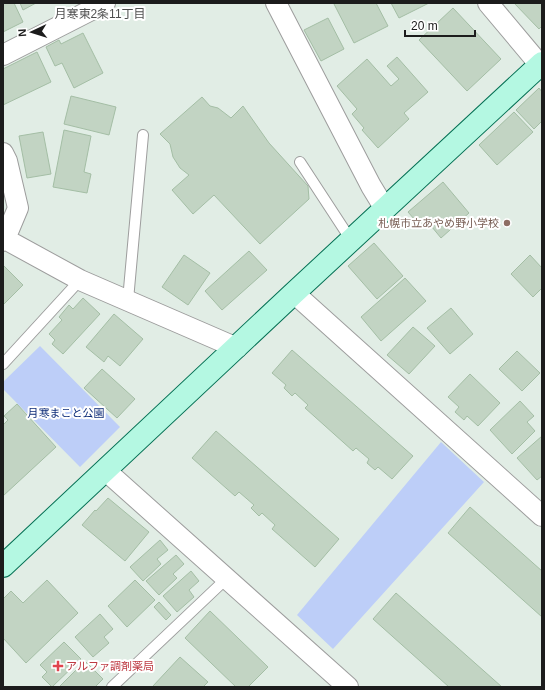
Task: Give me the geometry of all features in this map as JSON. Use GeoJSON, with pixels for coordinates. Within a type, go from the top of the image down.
{"type":"FeatureCollection","features":[{"type":"Feature","properties":{"kind":"street"},"geometry":{"type":"LineString","coordinates":[[276,3],[370,186],[385,209]]}},
{"type":"Feature","properties":{"kind":"street"},"geometry":{"type":"LineString","coordinates":[[3,566],[541,64],[488,3]]}},
{"type":"Feature","properties":{"kind":"street"},"geometry":{"type":"LineString","coordinates":[[3,55],[95,5]]}},
{"type":"Feature","properties":{"kind":"street"},"geometry":{"type":"LineString","coordinates":[[3,153],[7,161],[18,208],[4,240],[80,280],[237,348]]}},
{"type":"Feature","properties":{"kind":"street"},"geometry":{"type":"LineString","coordinates":[[294,293],[542,516]]}},
{"type":"Feature","properties":{"kind":"street"},"geometry":{"type":"LineString","coordinates":[[105,470],[348,687]]}},
{"type":"Feature","properties":{"kind":"lane"},"geometry":{"type":"LineString","coordinates":[[128,300],[143,135]]}},
{"type":"Feature","properties":{"kind":"lane"},"geometry":{"type":"LineString","coordinates":[[300,162],[351,240]]}},
{"type":"Feature","properties":{"kind":"lane"},"geometry":{"type":"LineString","coordinates":[[3,364],[80,280]]}},
{"type":"Feature","properties":{"kind":"lane"},"geometry":{"type":"LineString","coordinates":[[112,687],[226,579]]}},
{"type":"Feature","properties":{"kind":"green space","name":"月寒まこと公園"},"geometry":{"type":"Polygon","coordinates":[[[40,346],[120,427],[80,467],[3,389],[3,382],[40,346]]]}},
{"type":"Feature","properties":{"kind":"green space"},"geometry":{"type":"Polygon","coordinates":[[[441,442],[484,482],[333,649],[297,615],[441,442]]]}},
{"type":"Feature","properties":{"kind":"building"},"geometry":{"type":"Polygon","coordinates":[[[3,3],[14,3],[23,22],[3,32],[3,3]]]}},
{"type":"Feature","properties":{"kind":"building"},"geometry":{"type":"Polygon","coordinates":[[[20,3],[36,3],[23,10],[20,3]]]}},
{"type":"Feature","properties":{"kind":"building"},"geometry":{"type":"Polygon","coordinates":[[[376,3],[388,26],[354,43],[334,4],[376,3]]]}},
{"type":"Feature","properties":{"kind":"building"},"geometry":{"type":"Polygon","coordinates":[[[391,3],[429,3],[399,18],[391,3]]]}},
{"type":"Feature","properties":{"kind":"building"},"geometry":{"type":"Polygon","coordinates":[[[514,3],[542,3],[542,26],[539,29],[514,3]]]}},
{"type":"Feature","properties":{"kind":"building"},"geometry":{"type":"Polygon","coordinates":[[[453,8],[501,59],[467,91],[419,40],[453,8]]]}},
{"type":"Feature","properties":{"kind":"building"},"geometry":{"type":"Polygon","coordinates":[[[328,18],[344,49],[321,61],[304,30],[328,18]]]}},
{"type":"Feature","properties":{"kind":"building"},"geometry":{"type":"Polygon","coordinates":[[[83,33],[103,73],[74,88],[62,63],[55,66],[46,47],[59,40],[61,44],[83,33]]]}},
{"type":"Feature","properties":{"kind":"building"},"geometry":{"type":"Polygon","coordinates":[[[37,52],[51,82],[3,105],[3,69],[37,52]]]}},
{"type":"Feature","properties":{"kind":"building"},"geometry":{"type":"Polygon","coordinates":[[[397,57],[428,92],[404,113],[409,119],[378,148],[362,130],[364,128],[352,114],[357,109],[337,86],[367,59],[391,86],[399,79],[387,66],[397,57]]]}},
{"type":"Feature","properties":{"kind":"building"},"geometry":{"type":"Polygon","coordinates":[[[539,88],[542,92],[542,121],[534,129],[516,110],[539,88]]]}},
{"type":"Feature","properties":{"kind":"building"},"geometry":{"type":"Polygon","coordinates":[[[71,96],[116,107],[109,135],[64,124],[71,96]]]}},
{"type":"Feature","properties":{"kind":"building"},"geometry":{"type":"Polygon","coordinates":[[[202,97],[210,106],[218,108],[231,118],[243,106],[269,143],[308,186],[309,199],[260,244],[214,195],[193,214],[172,190],[189,175],[180,168],[173,157],[170,144],[160,134],[202,97]]]}},
{"type":"Feature","properties":{"kind":"building"},"geometry":{"type":"Polygon","coordinates":[[[514,112],[533,132],[497,165],[479,145],[514,112]]]}},
{"type":"Feature","properties":{"kind":"building"},"geometry":{"type":"Polygon","coordinates":[[[64,130],[91,136],[84,172],[91,174],[87,193],[53,187],[64,130]]]}},
{"type":"Feature","properties":{"kind":"building"},"geometry":{"type":"Polygon","coordinates":[[[43,132],[51,174],[27,178],[19,136],[43,132]]]}},
{"type":"Feature","properties":{"kind":"building"},"geometry":{"type":"Polygon","coordinates":[[[443,182],[469,213],[441,238],[427,221],[421,227],[408,212],[443,182]]]}},
{"type":"Feature","properties":{"kind":"building"},"geometry":{"type":"Polygon","coordinates":[[[374,243],[403,276],[377,299],[348,266],[374,243]]]}},
{"type":"Feature","properties":{"kind":"building"},"geometry":{"type":"Polygon","coordinates":[[[249,251],[267,270],[222,310],[205,291],[249,251]]]}},
{"type":"Feature","properties":{"kind":"building"},"geometry":{"type":"Polygon","coordinates":[[[184,255],[210,273],[188,305],[162,287],[184,255]]]}},
{"type":"Feature","properties":{"kind":"building"},"geometry":{"type":"Polygon","coordinates":[[[530,255],[542,268],[542,288],[533,297],[511,274],[530,255]]]}},
{"type":"Feature","properties":{"kind":"building"},"geometry":{"type":"Polygon","coordinates":[[[3,265],[23,285],[3,305],[3,265]]]}},
{"type":"Feature","properties":{"kind":"building"},"geometry":{"type":"Polygon","coordinates":[[[405,278],[426,301],[381,341],[361,317],[405,278]]]}},
{"type":"Feature","properties":{"kind":"building"},"geometry":{"type":"Polygon","coordinates":[[[83,298],[100,314],[63,354],[52,344],[55,340],[49,334],[62,320],[59,317],[69,305],[73,309],[83,298]]]}},
{"type":"Feature","properties":{"kind":"building"},"geometry":{"type":"Polygon","coordinates":[[[451,308],[473,334],[450,354],[427,328],[451,308]]]}},
{"type":"Feature","properties":{"kind":"building"},"geometry":{"type":"Polygon","coordinates":[[[114,314],[143,339],[120,366],[108,356],[104,362],[86,347],[114,314]]]}},
{"type":"Feature","properties":{"kind":"building"},"geometry":{"type":"Polygon","coordinates":[[[413,327],[435,346],[409,374],[387,355],[413,327]]]}},
{"type":"Feature","properties":{"kind":"building"},"geometry":{"type":"Polygon","coordinates":[[[292,350],[413,456],[392,479],[378,467],[375,470],[367,463],[369,459],[356,448],[353,451],[305,408],[308,405],[295,393],[292,396],[284,388],[286,385],[272,373],[292,350]]]}},
{"type":"Feature","properties":{"kind":"building"},"geometry":{"type":"Polygon","coordinates":[[[517,351],[540,373],[522,391],[499,369],[517,351]]]}},
{"type":"Feature","properties":{"kind":"building"},"geometry":{"type":"Polygon","coordinates":[[[102,369],[135,399],[117,418],[84,388],[102,369]]]}},
{"type":"Feature","properties":{"kind":"building"},"geometry":{"type":"Polygon","coordinates":[[[470,374],[500,403],[478,426],[467,416],[464,420],[455,412],[459,407],[448,397],[470,374]]]}},
{"type":"Feature","properties":{"kind":"building"},"geometry":{"type":"Polygon","coordinates":[[[520,401],[534,416],[527,422],[535,431],[512,454],[490,430],[520,401]]]}},
{"type":"Feature","properties":{"kind":"building"},"geometry":{"type":"Polygon","coordinates":[[[17,404],[56,447],[3,496],[3,425],[8,420],[4,416],[17,404]]]}},
{"type":"Feature","properties":{"kind":"building"},"geometry":{"type":"Polygon","coordinates":[[[216,431],[339,539],[315,567],[272,529],[275,525],[262,513],[259,516],[251,508],[254,505],[239,492],[235,496],[192,458],[216,431]]]}},
{"type":"Feature","properties":{"kind":"building"},"geometry":{"type":"Polygon","coordinates":[[[542,436],[542,476],[537,480],[517,458],[542,436]]]}},
{"type":"Feature","properties":{"kind":"building"},"geometry":{"type":"Polygon","coordinates":[[[108,498],[149,532],[125,561],[82,525],[108,498]]]}},
{"type":"Feature","properties":{"kind":"building"},"geometry":{"type":"Polygon","coordinates":[[[470,507],[542,571],[542,617],[448,533],[470,507]]]}},
{"type":"Feature","properties":{"kind":"building"},"geometry":{"type":"Polygon","coordinates":[[[160,540],[168,550],[157,559],[161,564],[143,581],[130,567],[160,540]]]}},
{"type":"Feature","properties":{"kind":"building"},"geometry":{"type":"Polygon","coordinates":[[[176,555],[184,564],[173,574],[177,578],[159,595],[146,581],[176,555]]]}},
{"type":"Feature","properties":{"kind":"building"},"geometry":{"type":"Polygon","coordinates":[[[191,571],[199,581],[189,590],[194,597],[177,612],[163,596],[191,571]]]}},
{"type":"Feature","properties":{"kind":"building"},"geometry":{"type":"Polygon","coordinates":[[[47,580],[78,613],[26,663],[3,638],[3,599],[11,591],[23,603],[47,580]]]}},
{"type":"Feature","properties":{"kind":"building"},"geometry":{"type":"Polygon","coordinates":[[[135,580],[155,600],[127,627],[108,606],[135,580]]]}},
{"type":"Feature","properties":{"kind":"building"},"geometry":{"type":"Polygon","coordinates":[[[396,593],[502,687],[449,687],[373,619],[396,593]]]}},
{"type":"Feature","properties":{"kind":"building"},"geometry":{"type":"Polygon","coordinates":[[[159,602],[171,615],[166,620],[154,607],[159,602]]]}},
{"type":"Feature","properties":{"kind":"building"},"geometry":{"type":"Polygon","coordinates":[[[210,611],[268,667],[248,687],[236,687],[185,638],[210,611]]]}},
{"type":"Feature","properties":{"kind":"building"},"geometry":{"type":"Polygon","coordinates":[[[100,614],[113,629],[104,637],[109,643],[93,657],[75,637],[100,614]]]}},
{"type":"Feature","properties":{"kind":"building"},"geometry":{"type":"Polygon","coordinates":[[[64,642],[81,659],[52,687],[42,677],[47,672],[40,665],[64,642]]]}},
{"type":"Feature","properties":{"kind":"building"},"geometry":{"type":"Polygon","coordinates":[[[180,657],[208,682],[203,687],[154,687],[153,686],[180,657]]]}},
{"type":"Feature","properties":{"kind":"building"},"geometry":{"type":"Polygon","coordinates":[[[85,661],[103,679],[95,687],[59,687],[85,661]]]}},
{"type":"Feature","properties":{"kind":"place","name":"札幌市立あやめ野小学校"},"geometry":{"type":"Point","coordinates":[507,223]}},
{"type":"Feature","properties":{"kind":"place","name":"アルファ調剤薬局"},"geometry":{"type":"Point","coordinates":[58,666]}},
{"type":"Feature","properties":{"kind":"district","name":"月寒東2条11丁目"},"geometry":{"type":"Point","coordinates":[100,14]}}]}
